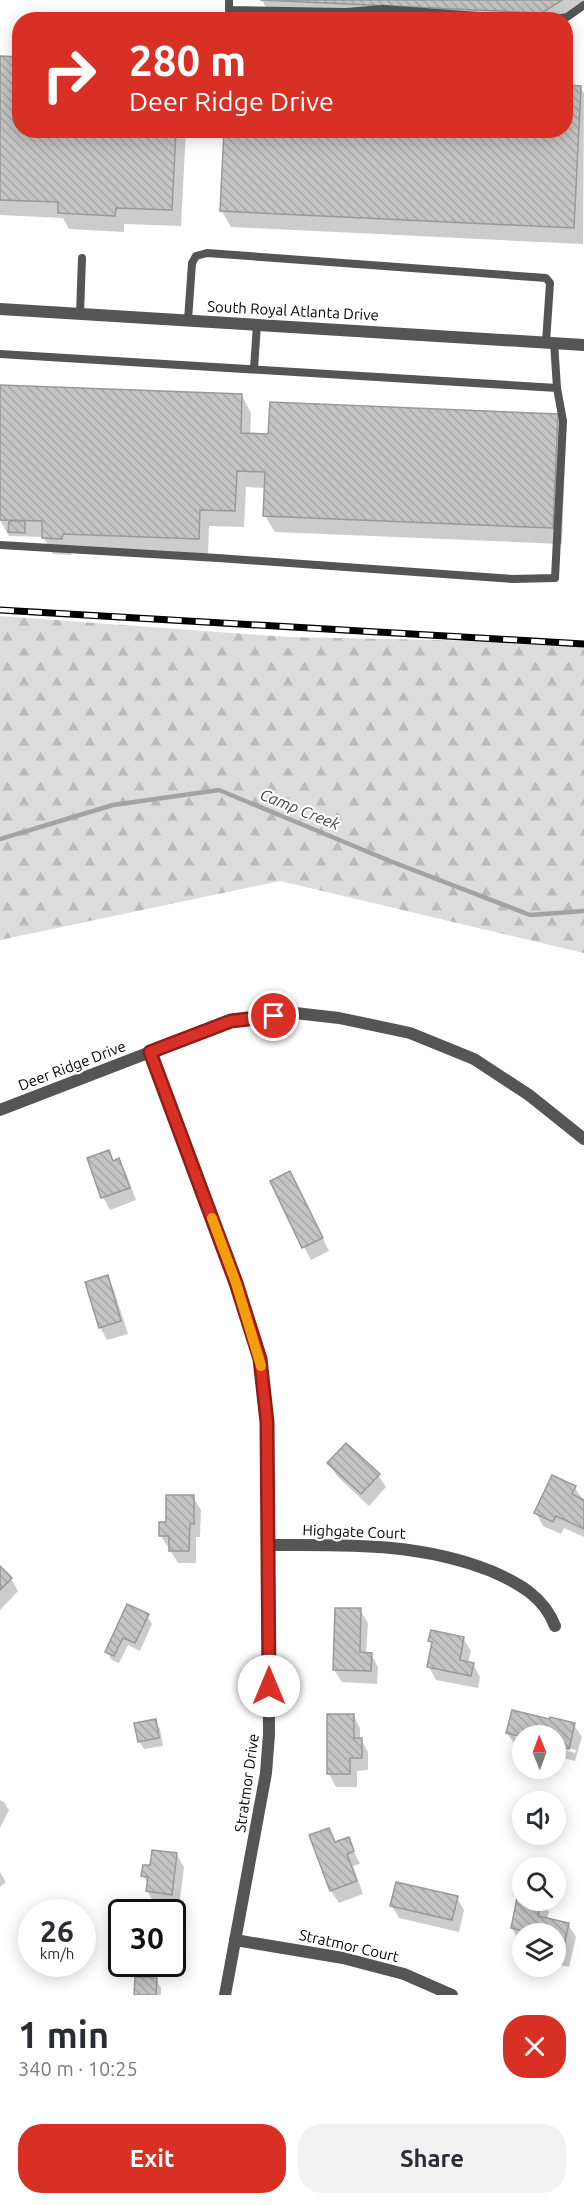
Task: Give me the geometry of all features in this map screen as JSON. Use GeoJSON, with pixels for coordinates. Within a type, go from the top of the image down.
{"type":"FeatureCollection","features":[{"type":"Feature","properties":{"kind":"street","name":"South Royal Atlanta Drive"},"geometry":{"type":"LineString","coordinates":[[0,309],[584,345]]}},
{"type":"Feature","properties":{"kind":"street","name":"Deer Ridge Drive"},"geometry":{"type":"LineString","coordinates":[[0,1110],[231,1021],[295,1013],[339,1018],[410,1034],[474,1059],[529,1095],[584,1139]]}},
{"type":"Feature","properties":{"kind":"street","name":"Stratmor Drive"},"geometry":{"type":"LineString","coordinates":[[150,1052],[236,1283],[260,1359],[267,1422],[269,1545],[267,1773],[225,1995]]}},
{"type":"Feature","properties":{"kind":"street","name":"Highgate Court"},"geometry":{"type":"LineString","coordinates":[[269,1545],[369,1545],[422,1551],[467,1562],[512,1580],[537,1597],[550,1613],[555,1626]]}},
{"type":"Feature","properties":{"kind":"street","name":"Stratmor Court"},"geometry":{"type":"LineString","coordinates":[[235,1940],[343,1958],[404,1974],[452,1995]]}},
{"type":"Feature","properties":{"kind":"lane"},"geometry":{"type":"LineString","coordinates":[[229,0],[229,10],[346,12],[383,9],[424,12]]}},
{"type":"Feature","properties":{"kind":"lane"},"geometry":{"type":"LineString","coordinates":[[0,545],[512,579],[555,578],[562,421],[550,342],[550,283],[546,278],[207,253],[196,256],[192,263],[188,320]]}},
{"type":"Feature","properties":{"kind":"lane"},"geometry":{"type":"LineString","coordinates":[[80,314],[82,258]]}},
{"type":"Feature","properties":{"kind":"lane"},"geometry":{"type":"LineString","coordinates":[[254,369],[257,324]]}},
{"type":"Feature","properties":{"kind":"lane"},"geometry":{"type":"LineString","coordinates":[[0,354],[557,388]]}},
{"type":"Feature","properties":{"kind":"green space"},"geometry":{"type":"Polygon","coordinates":[[[0,616],[288,637],[584,643],[584,953],[280,881],[0,940],[0,616]]]}},
{"type":"Feature","properties":{"kind":"building"},"geometry":{"type":"Polygon","coordinates":[[[260,0],[562,0],[544,12],[260,0]]]}},
{"type":"Feature","properties":{"kind":"building"},"geometry":{"type":"Polygon","coordinates":[[[0,56],[12,57],[12,138],[176,138],[172,210],[116,208],[115,216],[58,213],[58,202],[0,200],[0,56]]]}},
{"type":"Feature","properties":{"kind":"building"},"geometry":{"type":"Polygon","coordinates":[[[573,85],[581,86],[574,228],[220,211],[224,138],[573,138],[573,85]]]}},
{"type":"Feature","properties":{"kind":"building"},"geometry":{"type":"Polygon","coordinates":[[[0,385],[242,394],[241,433],[268,434],[270,402],[558,414],[553,528],[263,516],[265,472],[237,471],[235,511],[200,510],[199,539],[63,534],[62,539],[42,538],[42,521],[0,520],[0,385]]]}},
{"type":"Feature","properties":{"kind":"building"},"geometry":{"type":"Polygon","coordinates":[[[9,521],[25,521],[25,533],[8,532],[9,521]]]}},
{"type":"Feature","properties":{"kind":"building"},"geometry":{"type":"Polygon","coordinates":[[[109,1150],[113,1161],[119,1158],[130,1188],[101,1198],[87,1158],[109,1150]]]}},
{"type":"Feature","properties":{"kind":"building"},"geometry":{"type":"Polygon","coordinates":[[[290,1171],[323,1238],[302,1248],[270,1181],[290,1171]]]}},
{"type":"Feature","properties":{"kind":"building"},"geometry":{"type":"Polygon","coordinates":[[[108,1275],[121,1321],[99,1328],[85,1282],[108,1275]]]}},
{"type":"Feature","properties":{"kind":"building"},"geometry":{"type":"Polygon","coordinates":[[[346,1443],[380,1474],[361,1494],[327,1463],[346,1443]]]}},
{"type":"Feature","properties":{"kind":"building"},"geometry":{"type":"Polygon","coordinates":[[[552,1475],[576,1486],[572,1494],[584,1500],[584,1529],[556,1516],[553,1522],[534,1513],[552,1475]]]}},
{"type":"Feature","properties":{"kind":"building"},"geometry":{"type":"Polygon","coordinates":[[[166,1495],[194,1495],[194,1524],[190,1524],[189,1551],[169,1551],[169,1536],[159,1536],[159,1522],[166,1522],[166,1495]]]}},
{"type":"Feature","properties":{"kind":"building"},"geometry":{"type":"Polygon","coordinates":[[[0,1566],[12,1578],[0,1590],[0,1566]]]}},
{"type":"Feature","properties":{"kind":"building"},"geometry":{"type":"Polygon","coordinates":[[[127,1604],[149,1614],[135,1643],[123,1638],[114,1656],[105,1652],[127,1604]]]}},
{"type":"Feature","properties":{"kind":"building"},"geometry":{"type":"Polygon","coordinates":[[[335,1608],[361,1608],[360,1652],[372,1653],[371,1671],[333,1670],[335,1608]]]}},
{"type":"Feature","properties":{"kind":"building"},"geometry":{"type":"Polygon","coordinates":[[[431,1630],[464,1637],[460,1660],[474,1663],[471,1676],[427,1667],[432,1642],[428,1641],[431,1630]]]}},
{"type":"Feature","properties":{"kind":"building"},"geometry":{"type":"Polygon","coordinates":[[[512,1710],[575,1723],[569,1749],[566,1748],[566,1725],[512,1725],[512,1734],[506,1733],[512,1710]]]}},
{"type":"Feature","properties":{"kind":"building"},"geometry":{"type":"Polygon","coordinates":[[[327,1714],[354,1714],[354,1738],[362,1738],[362,1758],[350,1758],[350,1774],[327,1774],[327,1714]]]}},
{"type":"Feature","properties":{"kind":"building"},"geometry":{"type":"Polygon","coordinates":[[[156,1719],[159,1738],[138,1742],[134,1723],[156,1719]]]}},
{"type":"Feature","properties":{"kind":"building"},"geometry":{"type":"Polygon","coordinates":[[[329,1828],[335,1842],[349,1837],[354,1851],[347,1854],[357,1881],[330,1891],[309,1835],[329,1828]]]}},
{"type":"Feature","properties":{"kind":"building"},"geometry":{"type":"Polygon","coordinates":[[[152,1850],[177,1853],[172,1895],[146,1891],[148,1877],[141,1876],[143,1865],[150,1865],[152,1850]]]}},
{"type":"Feature","properties":{"kind":"building"},"geometry":{"type":"Polygon","coordinates":[[[396,1882],[458,1896],[452,1920],[390,1906],[396,1882]]]}},
{"type":"Feature","properties":{"kind":"building"},"geometry":{"type":"Polygon","coordinates":[[[514,1911],[539,1911],[538,1916],[569,1923],[566,1937],[566,1923],[512,1923],[514,1911]]]}},
{"type":"Feature","properties":{"kind":"building"},"geometry":{"type":"Polygon","coordinates":[[[135,1977],[157,1978],[156,1995],[134,1995],[135,1977]]]}},
{"type":"Feature","properties":{"kind":"waterway","name":"Camp Creek"},"geometry":{"type":"LineString","coordinates":[[0,839],[113,805],[219,790],[390,861],[530,915],[584,911]]}},
{"type":"Feature","properties":{"kind":"railway"},"geometry":{"type":"LineString","coordinates":[[0,610],[584,644]]}},
{"type":"Feature","properties":{"kind":"slow traffic"},"geometry":{"type":"LineString","coordinates":[[212,1218],[236,1283],[261,1366]]}},
{"type":"Feature","properties":{"kind":"route"},"geometry":{"type":"LineString","coordinates":[[269,1686],[267,1422],[260,1359],[236,1283],[150,1052],[231,1021],[274,1016]]}}]}
